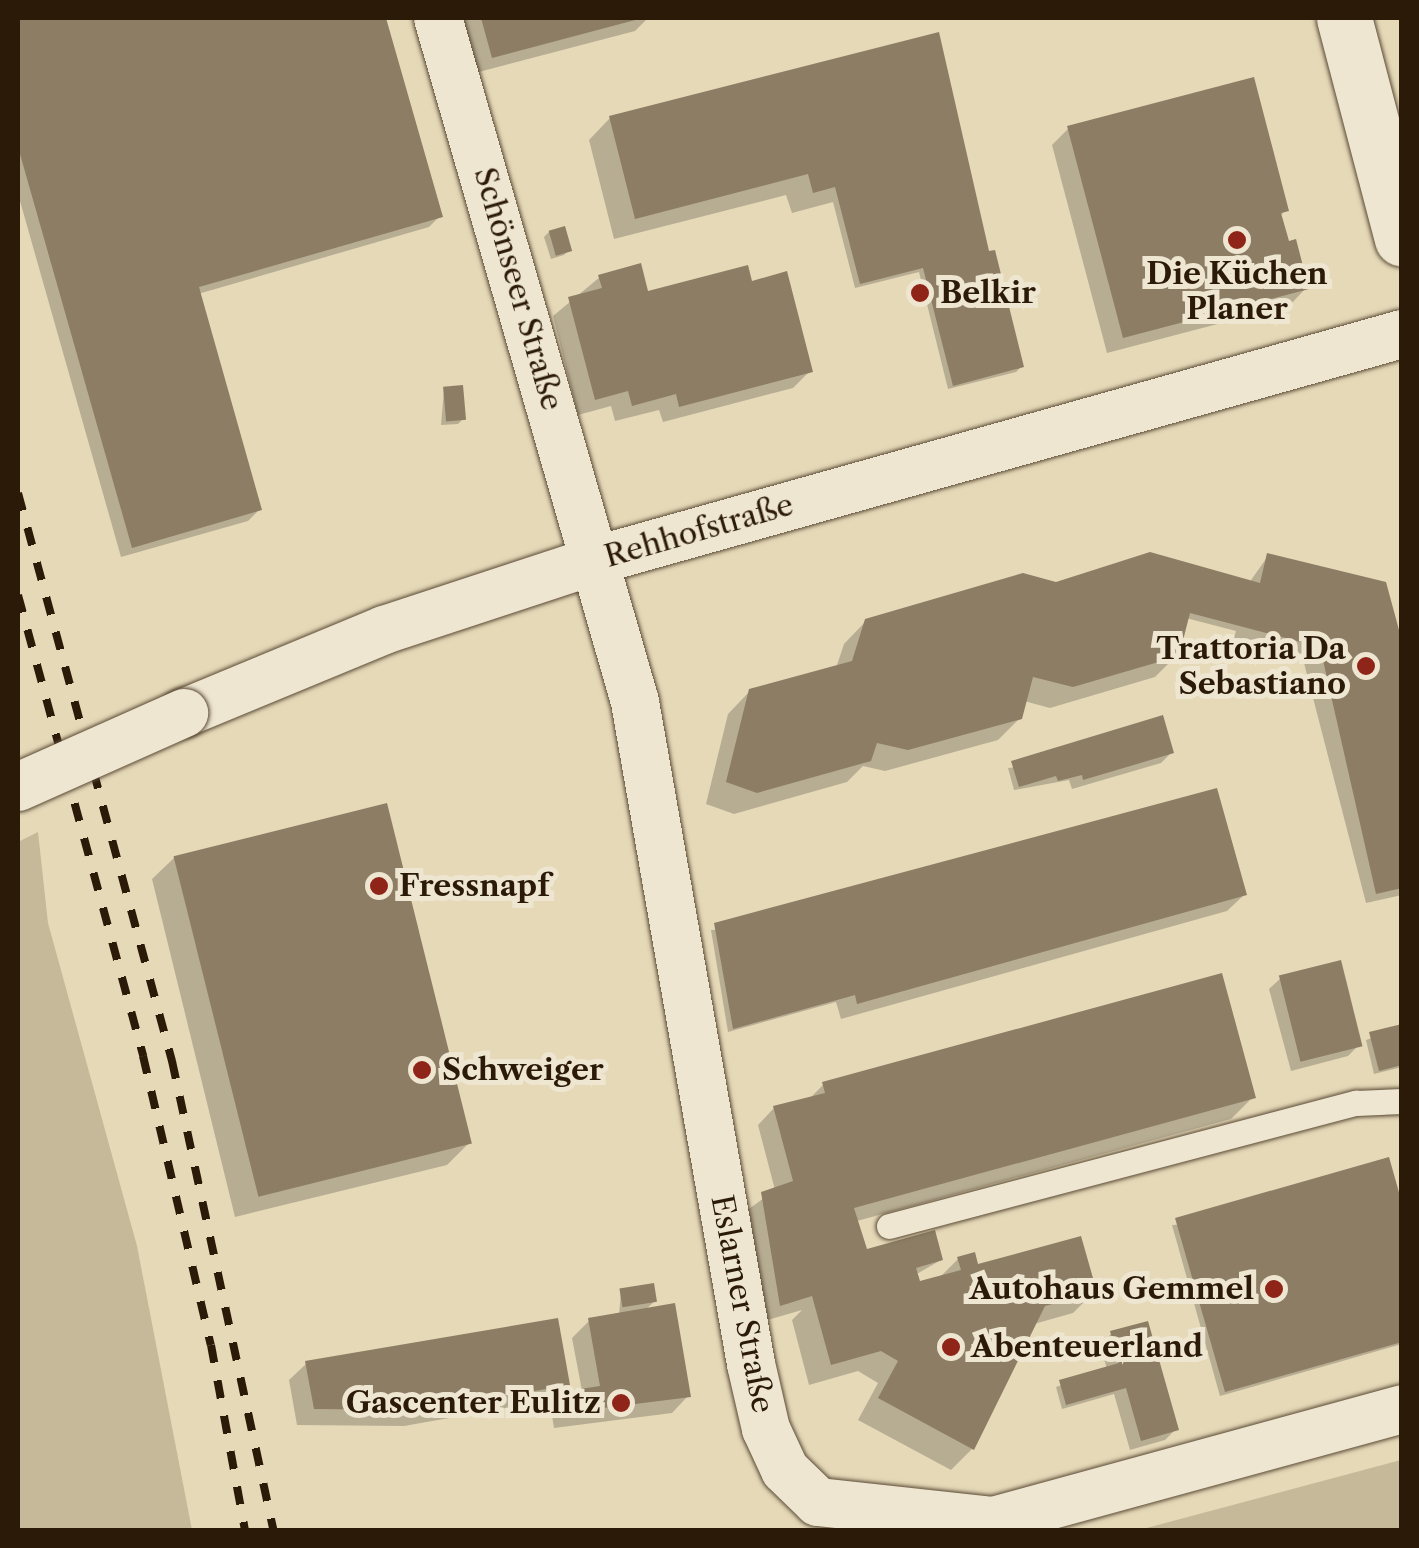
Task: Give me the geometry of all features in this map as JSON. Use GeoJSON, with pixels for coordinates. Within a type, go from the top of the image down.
{"type":"FeatureCollection","features":[{"type":"Feature","properties":{"kind":"main road"},"geometry":{"type":"LineString","coordinates":[[1344,18],[1402,239]]}},
{"type":"Feature","properties":{"kind":"street","name":"Schönseer Straße"},"geometry":{"type":"LineString","coordinates":[[438,18],[597,560]]}},
{"type":"Feature","properties":{"kind":"street","name":"Rehhofstraße"},"geometry":{"type":"LineString","coordinates":[[18,787],[384,630],[597,560],[1402,334]]}},
{"type":"Feature","properties":{"kind":"street","name":"Eslarner Straße"},"geometry":{"type":"LineString","coordinates":[[597,560],[634,702],[751,1364],[766,1430],[785,1470],[818,1502],[994,1522],[1402,1409]]}},
{"type":"Feature","properties":{"kind":"lane"},"geometry":{"type":"LineString","coordinates":[[889,1226],[1356,1103],[1402,1100]]}},
{"type":"Feature","properties":{"kind":"shaded area"},"geometry":{"type":"Polygon","coordinates":[[[38,832],[48,923],[137,1246],[192,1530],[18,1530],[18,842],[38,832]]]}},
{"type":"Feature","properties":{"kind":"shaded area"},"geometry":{"type":"Polygon","coordinates":[[[1401,1460],[1401,1530],[1139,1530],[1401,1460]]]}},
{"type":"Feature","properties":{"kind":"building"},"geometry":{"type":"Polygon","coordinates":[[[18,18],[386,18],[443,217],[199,287],[262,510],[132,548],[18,147],[18,18]]]}},
{"type":"Feature","properties":{"kind":"building"},"geometry":{"type":"Polygon","coordinates":[[[481,18],[639,18],[639,19],[492,58],[481,18]]]}},
{"type":"Feature","properties":{"kind":"building"},"geometry":{"type":"Polygon","coordinates":[[[939,32],[989,251],[995,250],[1024,367],[953,386],[923,268],[860,284],[835,187],[813,193],[808,174],[635,219],[609,116],[939,32]]]}},
{"type":"Feature","properties":{"kind":"building"},"geometry":{"type":"Polygon","coordinates":[[[1254,77],[1289,211],[1281,213],[1289,241],[1296,239],[1309,289],[1123,338],[1067,126],[1254,77]]]}},
{"type":"Feature","properties":{"kind":"building"},"geometry":{"type":"Polygon","coordinates":[[[565,226],[572,251],[556,256],[549,231],[565,226]]]}},
{"type":"Feature","properties":{"kind":"building"},"geometry":{"type":"Polygon","coordinates":[[[641,263],[648,291],[748,265],[752,281],[787,271],[813,372],[679,407],[676,394],[632,406],[628,391],[595,400],[568,297],[602,288],[598,275],[641,263]]]}},
{"type":"Feature","properties":{"kind":"building"},"geometry":{"type":"Polygon","coordinates":[[[463,385],[466,420],[446,422],[443,387],[463,385]]]}},
{"type":"Feature","properties":{"kind":"building"},"geometry":{"type":"Polygon","coordinates":[[[1150,552],[1260,583],[1267,553],[1386,582],[1402,641],[1402,888],[1376,894],[1320,647],[1190,613],[1179,656],[1073,687],[1033,677],[1022,719],[908,750],[877,743],[871,761],[757,793],[726,782],[749,689],[852,661],[865,619],[1023,573],[1056,582],[1150,552]]]}},
{"type":"Feature","properties":{"kind":"building"},"geometry":{"type":"Polygon","coordinates":[[[1163,715],[1174,753],[1083,780],[1082,775],[1058,781],[1056,776],[1019,787],[1011,761],[1163,715]]]}},
{"type":"Feature","properties":{"kind":"building"},"geometry":{"type":"Polygon","coordinates":[[[1217,788],[1247,895],[857,1004],[855,995],[733,1029],[714,923],[1217,788]]]}},
{"type":"Feature","properties":{"kind":"building"},"geometry":{"type":"Polygon","coordinates":[[[387,803],[472,1144],[258,1197],[174,856],[387,803]]]}},
{"type":"Feature","properties":{"kind":"building"},"geometry":{"type":"Polygon","coordinates":[[[1341,960],[1363,1046],[1300,1062],[1279,975],[1341,960]]]}},
{"type":"Feature","properties":{"kind":"building"},"geometry":{"type":"Polygon","coordinates":[[[1222,973],[1256,1098],[854,1208],[867,1249],[935,1230],[943,1260],[916,1268],[920,1281],[961,1270],[957,1257],[975,1252],[978,1264],[1081,1236],[1097,1292],[1045,1306],[974,1450],[878,1398],[898,1361],[881,1351],[831,1365],[812,1296],[780,1306],[761,1192],[793,1181],[773,1106],[825,1093],[822,1082],[1222,973]]]}},
{"type":"Feature","properties":{"kind":"building"},"geometry":{"type":"Polygon","coordinates":[[[1402,1024],[1402,1065],[1379,1071],[1369,1032],[1402,1024]]]}},
{"type":"Feature","properties":{"kind":"building"},"geometry":{"type":"Polygon","coordinates":[[[1389,1157],[1402,1203],[1402,1342],[1225,1392],[1175,1218],[1389,1157]]]}},
{"type":"Feature","properties":{"kind":"building"},"geometry":{"type":"Polygon","coordinates":[[[654,1283],[657,1302],[622,1307],[619,1288],[654,1283]]]}},
{"type":"Feature","properties":{"kind":"building"},"geometry":{"type":"Polygon","coordinates":[[[675,1303],[691,1397],[571,1412],[567,1391],[600,1386],[588,1318],[675,1303]]]}},
{"type":"Feature","properties":{"kind":"building"},"geometry":{"type":"Polygon","coordinates":[[[558,1318],[570,1385],[422,1410],[314,1409],[305,1361],[558,1318]]]}},
{"type":"Feature","properties":{"kind":"building"},"geometry":{"type":"Polygon","coordinates":[[[1148,1321],[1179,1430],[1141,1441],[1126,1388],[1066,1405],[1059,1380],[1119,1363],[1110,1331],[1148,1321]]]}},
{"type":"Feature","properties":{"kind":"railway"},"geometry":{"type":"LineString","coordinates":[[18,493],[172,1061],[273,1530]]}},
{"type":"Feature","properties":{"kind":"railway"},"geometry":{"type":"LineString","coordinates":[[18,595],[143,1056],[211,1345],[245,1530]]}},
{"type":"Feature","properties":{"kind":"place","name":"Die Küchen Planer"},"geometry":{"type":"Point","coordinates":[1237,240]}},
{"type":"Feature","properties":{"kind":"place","name":"Belkir"},"geometry":{"type":"Point","coordinates":[920,293]}},
{"type":"Feature","properties":{"kind":"place","name":"Trattoria Da Sebastiano"},"geometry":{"type":"Point","coordinates":[1366,666]}},
{"type":"Feature","properties":{"kind":"place","name":"Fressnapf"},"geometry":{"type":"Point","coordinates":[379,886]}},
{"type":"Feature","properties":{"kind":"place","name":"Schweiger"},"geometry":{"type":"Point","coordinates":[422,1070]}},
{"type":"Feature","properties":{"kind":"place","name":"Autohaus Gemmel"},"geometry":{"type":"Point","coordinates":[1274,1289]}},
{"type":"Feature","properties":{"kind":"place","name":"Abenteuerland"},"geometry":{"type":"Point","coordinates":[951,1347]}},
{"type":"Feature","properties":{"kind":"place","name":"Gascenter Eulitz"},"geometry":{"type":"Point","coordinates":[621,1403]}}]}
